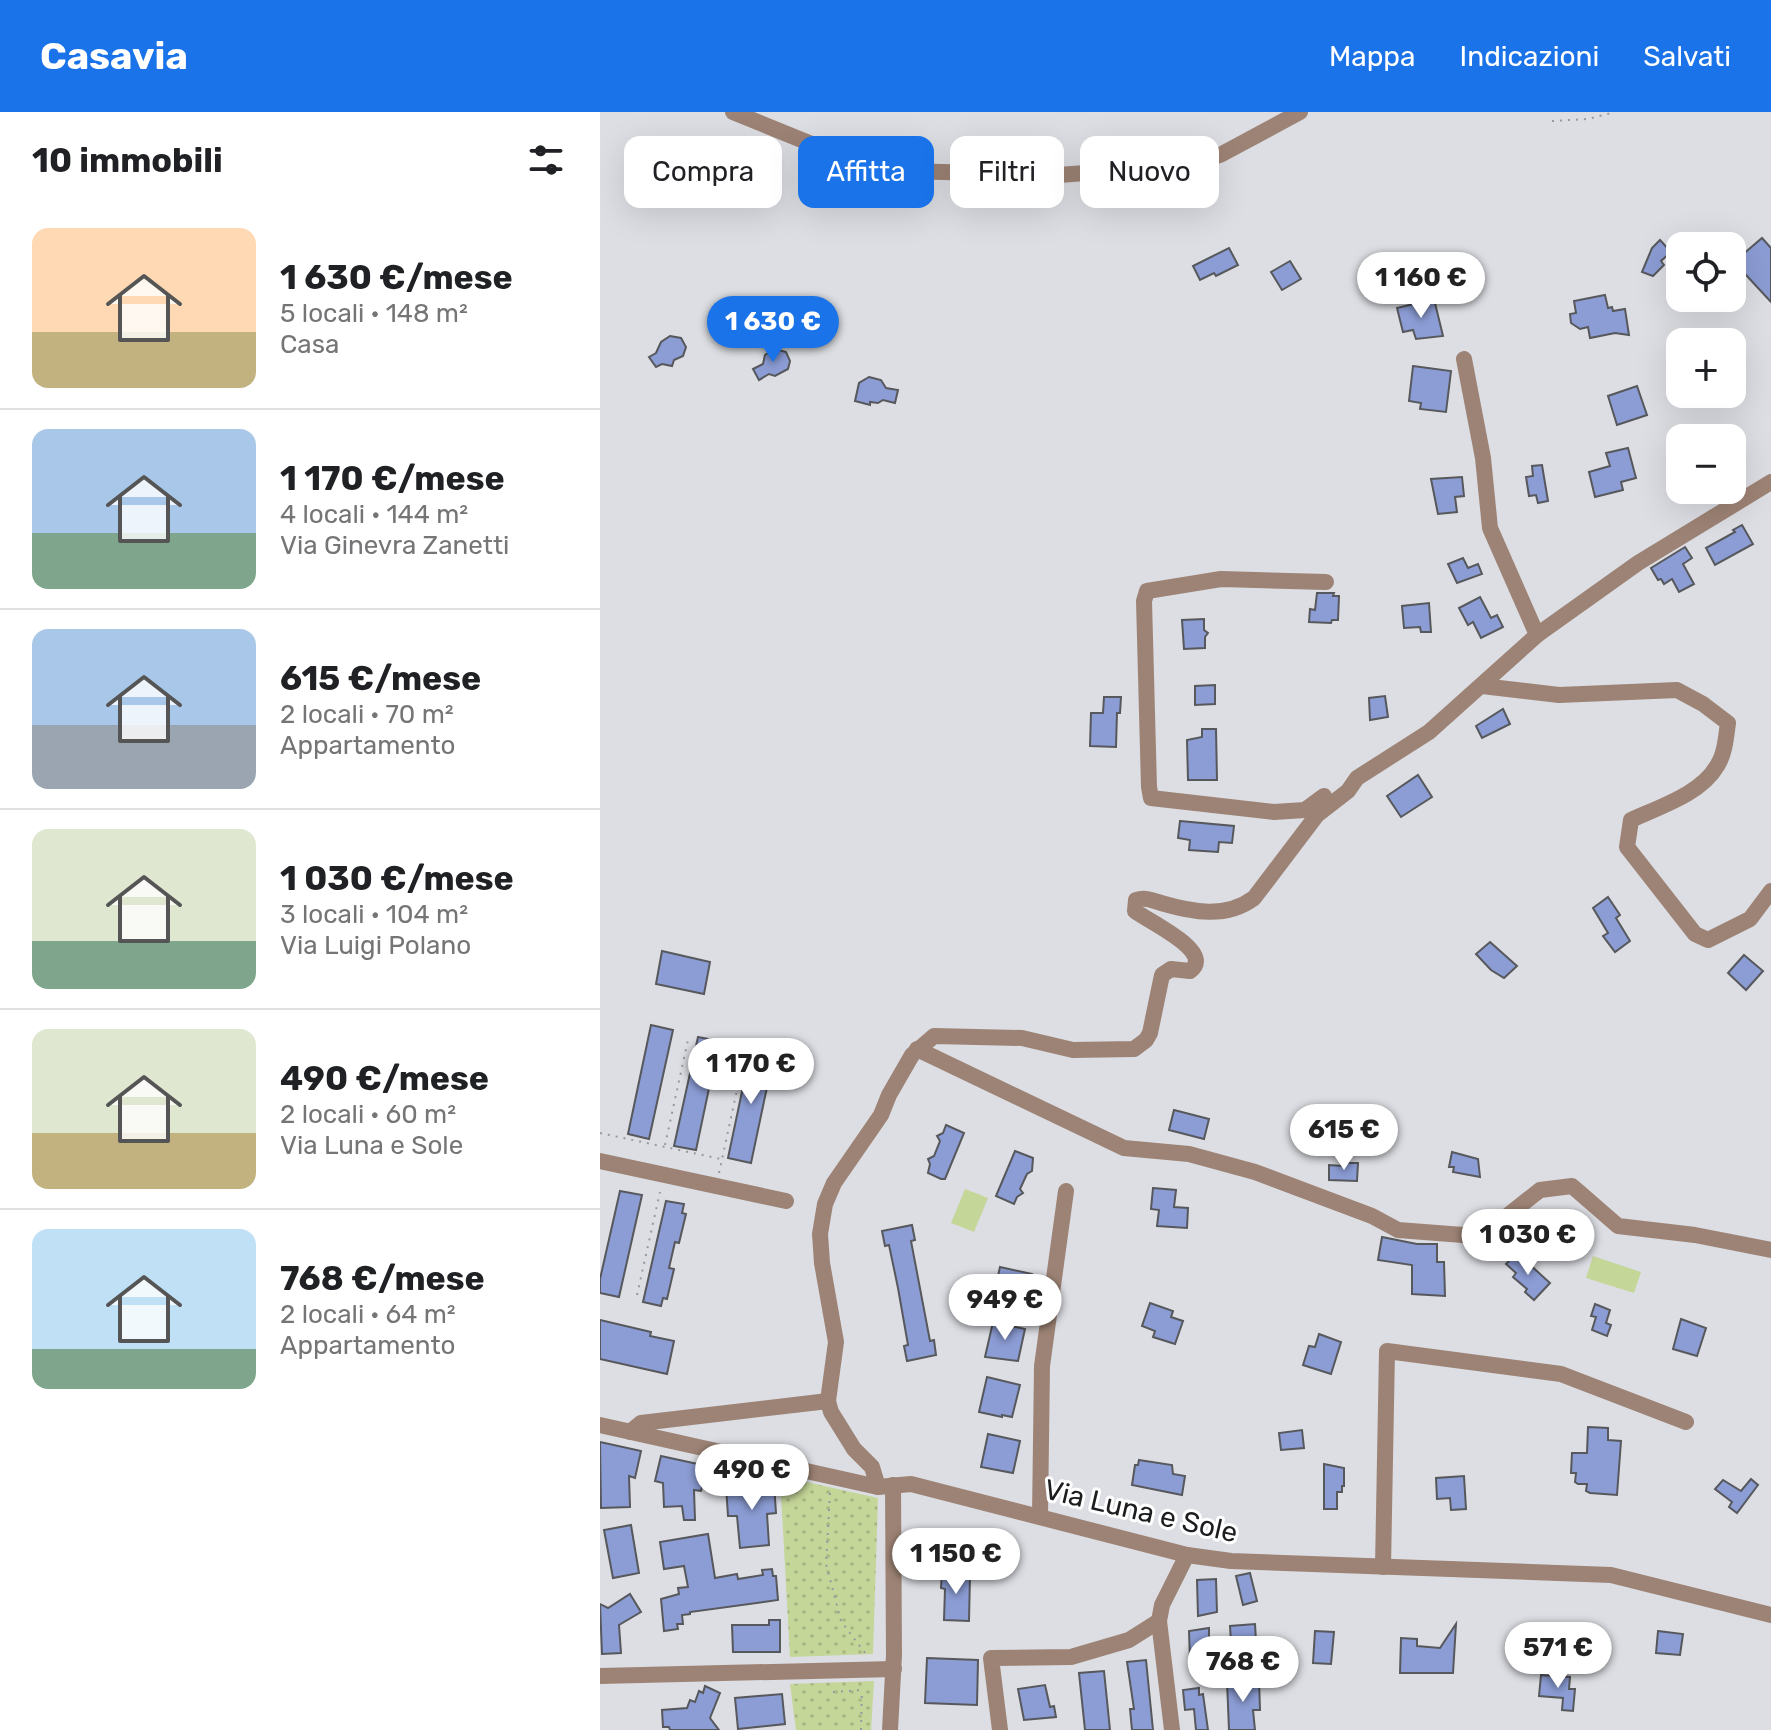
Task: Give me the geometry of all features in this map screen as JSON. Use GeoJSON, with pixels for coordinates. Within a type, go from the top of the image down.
{"type":"FeatureCollection","features":[{"type":"Feature","properties":{"kind":"street"},"geometry":{"type":"LineString","coordinates":[[733,112],[846,158],[875,166],[905,171],[1059,175],[1189,165],[1220,155],[1300,112]]}},
{"type":"Feature","properties":{"kind":"street"},"geometry":{"type":"LineString","coordinates":[[1464,359],[1483,458],[1490,528],[1537,635]]}},
{"type":"Feature","properties":{"kind":"street"},"geometry":{"type":"LineString","coordinates":[[1326,582],[1221,579],[1147,591],[1144,601],[1151,798],[1274,812],[1305,810],[1429,732],[1537,635],[1649,556],[1771,482]]}},
{"type":"Feature","properties":{"kind":"street"},"geometry":{"type":"LineString","coordinates":[[1482,686],[1559,695],[1677,690],[1703,704],[1728,723],[1725,747],[1717,767],[1698,787],[1631,820],[1627,847],[1695,934],[1708,940],[1750,919],[1771,893]]}},
{"type":"Feature","properties":{"kind":"street"},"geometry":{"type":"LineString","coordinates":[[890,1730],[894,1669],[886,1486],[854,1449],[831,1412],[828,1401],[836,1342],[820,1234],[825,1204],[834,1183],[881,1115],[889,1095],[917,1049],[934,1036],[1022,1038],[1073,1050],[1126,1050],[1141,1045],[1150,1033],[1162,975],[1171,969],[1193,970],[1197,962],[1193,949],[1135,911],[1136,900],[1144,898],[1192,912],[1225,911],[1244,905],[1254,898],[1317,815],[1348,791],[1357,778]]}},
{"type":"Feature","properties":{"kind":"street"},"geometry":{"type":"LineString","coordinates":[[917,1049],[1124,1148],[1189,1154],[1255,1172],[1372,1216],[1398,1230],[1463,1235],[1497,1224],[1540,1190],[1572,1186],[1618,1226],[1695,1235],[1771,1250]]}},
{"type":"Feature","properties":{"kind":"street"},"geometry":{"type":"LineString","coordinates":[[600,1161],[786,1201]]}},
{"type":"Feature","properties":{"kind":"street"},"geometry":{"type":"LineString","coordinates":[[1040,1515],[1042,1366],[1066,1191]]}},
{"type":"Feature","properties":{"kind":"street"},"geometry":{"type":"LineString","coordinates":[[1383,1567],[1387,1351],[1561,1374],[1686,1422]]}},
{"type":"Feature","properties":{"kind":"street"},"geometry":{"type":"LineString","coordinates":[[630,1432],[641,1423],[828,1401]]}},
{"type":"Feature","properties":{"kind":"street","name":"Via Luna e Sole"},"geometry":{"type":"LineString","coordinates":[[600,1425],[886,1486],[911,1484],[1187,1555],[1231,1561],[1611,1575],[1771,1615]]}},
{"type":"Feature","properties":{"kind":"street"},"geometry":{"type":"LineString","coordinates":[[1172,1730],[1159,1621],[1162,1605],[1187,1555]]}},
{"type":"Feature","properties":{"kind":"street"},"geometry":{"type":"LineString","coordinates":[[1000,1730],[991,1658],[1071,1657],[1129,1640],[1159,1621]]}},
{"type":"Feature","properties":{"kind":"street"},"geometry":{"type":"LineString","coordinates":[[600,1676],[894,1669]]}},
{"type":"Feature","properties":{"kind":"path"},"geometry":{"type":"LineString","coordinates":[[1552,121],[1588,119],[1615,112]]}},
{"type":"Feature","properties":{"kind":"path"},"geometry":{"type":"LineString","coordinates":[[665,1147],[688,1040]]}},
{"type":"Feature","properties":{"kind":"path"},"geometry":{"type":"LineString","coordinates":[[716,1186],[745,1053]]}},
{"type":"Feature","properties":{"kind":"path"},"geometry":{"type":"LineString","coordinates":[[600,1133],[722,1159]]}},
{"type":"Feature","properties":{"kind":"path"},"geometry":{"type":"LineString","coordinates":[[637,1295],[664,1175]]}},
{"type":"Feature","properties":{"kind":"path"},"geometry":{"type":"LineString","coordinates":[[831,1485],[826,1564],[841,1621],[865,1655]]}},
{"type":"Feature","properties":{"kind":"path"},"geometry":{"type":"LineString","coordinates":[[861,1730],[865,1681]]}},
{"type":"Feature","properties":{"kind":"path"},"geometry":{"type":"LineString","coordinates":[[833,1692],[862,1690]]}},
{"type":"Feature","properties":{"kind":"green space"},"geometry":{"type":"Polygon","coordinates":[[[965,1189],[988,1198],[974,1232],[951,1223],[965,1189]]]}},
{"type":"Feature","properties":{"kind":"green space"},"geometry":{"type":"Polygon","coordinates":[[[1593,1256],[1641,1272],[1634,1293],[1586,1278],[1593,1256]]]}},
{"type":"Feature","properties":{"kind":"green space"},"geometry":{"type":"Polygon","coordinates":[[[780,1476],[878,1498],[873,1654],[790,1657],[780,1476]]]}},
{"type":"Feature","properties":{"kind":"green space"},"geometry":{"type":"Polygon","coordinates":[[[874,1681],[871,1730],[796,1730],[790,1684],[874,1681]]]}},
{"type":"Feature","properties":{"kind":"building"},"geometry":{"type":"Polygon","coordinates":[[[1762,238],[1771,248],[1771,302],[1746,275],[1746,252],[1762,238]]]}},
{"type":"Feature","properties":{"kind":"building"},"geometry":{"type":"Polygon","coordinates":[[[1660,240],[1666,247],[1666,256],[1661,261],[1664,265],[1653,276],[1642,272],[1652,248],[1660,240]]]}},
{"type":"Feature","properties":{"kind":"building"},"geometry":{"type":"Polygon","coordinates":[[[1229,248],[1238,265],[1200,280],[1193,266],[1229,248]]]}},
{"type":"Feature","properties":{"kind":"building"},"geometry":{"type":"Polygon","coordinates":[[[1290,261],[1301,279],[1282,290],[1271,272],[1290,261]]]}},
{"type":"Feature","properties":{"kind":"building"},"geometry":{"type":"Polygon","coordinates":[[[1605,295],[1608,308],[1612,307],[1613,311],[1625,309],[1629,335],[1615,333],[1590,338],[1588,327],[1580,329],[1571,323],[1570,314],[1576,313],[1574,301],[1605,295]]]}},
{"type":"Feature","properties":{"kind":"building"},"geometry":{"type":"Polygon","coordinates":[[[1434,299],[1443,336],[1416,339],[1413,330],[1403,332],[1397,308],[1434,299]]]}},
{"type":"Feature","properties":{"kind":"building"},"geometry":{"type":"Polygon","coordinates":[[[670,336],[681,338],[686,347],[683,356],[674,360],[672,366],[662,364],[656,367],[649,357],[670,336]]]}},
{"type":"Feature","properties":{"kind":"building"},"geometry":{"type":"Polygon","coordinates":[[[775,349],[786,352],[790,361],[788,369],[759,380],[753,369],[763,364],[765,355],[775,349]]]}},
{"type":"Feature","properties":{"kind":"building"},"geometry":{"type":"Polygon","coordinates":[[[1413,366],[1451,371],[1446,412],[1420,409],[1421,403],[1409,401],[1413,366]]]}},
{"type":"Feature","properties":{"kind":"building"},"geometry":{"type":"Polygon","coordinates":[[[869,377],[881,380],[886,388],[898,390],[895,403],[883,400],[870,402],[870,405],[855,401],[859,383],[869,377]]]}},
{"type":"Feature","properties":{"kind":"building"},"geometry":{"type":"Polygon","coordinates":[[[1637,386],[1647,415],[1617,425],[1608,396],[1637,386]]]}},
{"type":"Feature","properties":{"kind":"building"},"geometry":{"type":"Polygon","coordinates":[[[1628,448],[1636,478],[1621,482],[1623,490],[1595,497],[1589,472],[1610,466],[1606,453],[1628,448]]]}},
{"type":"Feature","properties":{"kind":"building"},"geometry":{"type":"Polygon","coordinates":[[[1542,465],[1548,501],[1538,503],[1536,495],[1529,496],[1526,477],[1533,476],[1532,466],[1542,465]]]}},
{"type":"Feature","properties":{"kind":"building"},"geometry":{"type":"Polygon","coordinates":[[[1462,477],[1464,496],[1455,497],[1457,512],[1438,514],[1431,479],[1462,477]]]}},
{"type":"Feature","properties":{"kind":"building"},"geometry":{"type":"Polygon","coordinates":[[[1742,525],[1753,544],[1715,565],[1706,548],[1742,525]]]}},
{"type":"Feature","properties":{"kind":"building"},"geometry":{"type":"Polygon","coordinates":[[[1685,547],[1692,558],[1683,564],[1694,584],[1679,592],[1672,579],[1664,584],[1651,568],[1685,547]]]}},
{"type":"Feature","properties":{"kind":"building"},"geometry":{"type":"Polygon","coordinates":[[[1463,558],[1468,568],[1478,564],[1482,574],[1457,583],[1448,564],[1463,558]]]}},
{"type":"Feature","properties":{"kind":"building"},"geometry":{"type":"Polygon","coordinates":[[[1317,593],[1339,596],[1338,620],[1331,623],[1309,622],[1310,609],[1315,610],[1317,593]]]}},
{"type":"Feature","properties":{"kind":"building"},"geometry":{"type":"Polygon","coordinates":[[[1480,597],[1491,618],[1497,615],[1503,627],[1481,638],[1473,622],[1468,625],[1459,608],[1480,597]]]}},
{"type":"Feature","properties":{"kind":"building"},"geometry":{"type":"Polygon","coordinates":[[[1429,603],[1431,632],[1421,632],[1420,627],[1404,628],[1402,606],[1429,603]]]}},
{"type":"Feature","properties":{"kind":"building"},"geometry":{"type":"Polygon","coordinates":[[[1204,619],[1204,630],[1208,633],[1205,648],[1184,649],[1182,620],[1204,619]]]}},
{"type":"Feature","properties":{"kind":"building"},"geometry":{"type":"Polygon","coordinates":[[[1215,685],[1215,704],[1195,705],[1195,686],[1215,685]]]}},
{"type":"Feature","properties":{"kind":"building"},"geometry":{"type":"Polygon","coordinates":[[[1385,696],[1388,717],[1370,720],[1369,698],[1385,696]]]}},
{"type":"Feature","properties":{"kind":"building"},"geometry":{"type":"Polygon","coordinates":[[[1104,697],[1121,697],[1116,747],[1090,746],[1091,713],[1103,713],[1104,697]]]}},
{"type":"Feature","properties":{"kind":"building"},"geometry":{"type":"Polygon","coordinates":[[[1503,709],[1510,724],[1482,738],[1476,726],[1503,709]]]}},
{"type":"Feature","properties":{"kind":"building"},"geometry":{"type":"Polygon","coordinates":[[[1202,729],[1216,729],[1217,780],[1188,780],[1187,740],[1202,737],[1202,729]]]}},
{"type":"Feature","properties":{"kind":"building"},"geometry":{"type":"Polygon","coordinates":[[[1418,775],[1432,797],[1401,817],[1387,796],[1418,775]]]}},
{"type":"Feature","properties":{"kind":"building"},"geometry":{"type":"Polygon","coordinates":[[[1180,821],[1234,826],[1232,843],[1219,842],[1218,852],[1189,850],[1190,840],[1178,838],[1180,821]]]}},
{"type":"Feature","properties":{"kind":"building"},"geometry":{"type":"Polygon","coordinates":[[[1608,897],[1620,915],[1616,918],[1630,941],[1615,952],[1603,936],[1608,933],[1593,908],[1608,897]]]}},
{"type":"Feature","properties":{"kind":"building"},"geometry":{"type":"Polygon","coordinates":[[[1490,942],[1517,966],[1504,978],[1476,954],[1490,942]]]}},
{"type":"Feature","properties":{"kind":"building"},"geometry":{"type":"Polygon","coordinates":[[[662,951],[710,962],[704,994],[656,984],[662,951]]]}},
{"type":"Feature","properties":{"kind":"building"},"geometry":{"type":"Polygon","coordinates":[[[1744,955],[1763,971],[1746,990],[1728,973],[1744,955]]]}},
{"type":"Feature","properties":{"kind":"building"},"geometry":{"type":"Polygon","coordinates":[[[651,1025],[673,1030],[649,1139],[628,1134],[651,1025]]]}},
{"type":"Feature","properties":{"kind":"building"},"geometry":{"type":"Polygon","coordinates":[[[698,1037],[719,1041],[696,1150],[674,1146],[698,1037]]]}},
{"type":"Feature","properties":{"kind":"building"},"geometry":{"type":"Polygon","coordinates":[[[751,1049],[774,1054],[751,1163],[728,1158],[751,1049]]]}},
{"type":"Feature","properties":{"kind":"building"},"geometry":{"type":"Polygon","coordinates":[[[1174,1110],[1209,1119],[1204,1139],[1169,1130],[1174,1110]]]}},
{"type":"Feature","properties":{"kind":"building"},"geometry":{"type":"Polygon","coordinates":[[[946,1125],[964,1133],[945,1179],[941,1179],[928,1173],[928,1159],[934,1156],[940,1141],[937,1136],[943,1133],[946,1125]]]}},
{"type":"Feature","properties":{"kind":"building"},"geometry":{"type":"Polygon","coordinates":[[[1015,1151],[1033,1158],[1032,1171],[1027,1174],[1020,1189],[1023,1193],[1014,1204],[996,1196],[1015,1151]]]}},
{"type":"Feature","properties":{"kind":"building"},"geometry":{"type":"Polygon","coordinates":[[[1452,1152],[1478,1159],[1480,1177],[1453,1172],[1454,1167],[1449,1167],[1452,1152]]]}},
{"type":"Feature","properties":{"kind":"building"},"geometry":{"type":"Polygon","coordinates":[[[1344,1163],[1358,1163],[1357,1181],[1329,1180],[1329,1165],[1344,1166],[1344,1163]]]}},
{"type":"Feature","properties":{"kind":"building"},"geometry":{"type":"Polygon","coordinates":[[[1153,1188],[1176,1190],[1174,1207],[1188,1208],[1187,1228],[1157,1226],[1159,1210],[1151,1209],[1153,1188]]]}},
{"type":"Feature","properties":{"kind":"building"},"geometry":{"type":"Polygon","coordinates":[[[620,1191],[642,1195],[619,1297],[600,1293],[600,1279],[620,1191]]]}},
{"type":"Feature","properties":{"kind":"building"},"geometry":{"type":"Polygon","coordinates":[[[666,1201],[684,1204],[682,1213],[686,1214],[669,1268],[674,1269],[667,1299],[663,1298],[661,1306],[643,1302],[666,1201]]]}},
{"type":"Feature","properties":{"kind":"building"},"geometry":{"type":"Polygon","coordinates":[[[912,1225],[915,1240],[911,1241],[930,1341],[934,1340],[936,1355],[907,1361],[904,1346],[908,1345],[898,1288],[889,1245],[885,1246],[882,1231],[912,1225]]]}},
{"type":"Feature","properties":{"kind":"building"},"geometry":{"type":"Polygon","coordinates":[[[1382,1237],[1417,1244],[1437,1244],[1437,1262],[1444,1262],[1445,1296],[1412,1294],[1412,1265],[1378,1260],[1382,1237]]]}},
{"type":"Feature","properties":{"kind":"building"},"geometry":{"type":"Polygon","coordinates":[[[1515,1255],[1550,1283],[1534,1300],[1513,1277],[1516,1273],[1506,1264],[1515,1255]]]}},
{"type":"Feature","properties":{"kind":"building"},"geometry":{"type":"Polygon","coordinates":[[[1000,1267],[1032,1274],[1025,1306],[992,1302],[1000,1267]]]}},
{"type":"Feature","properties":{"kind":"building"},"geometry":{"type":"Polygon","coordinates":[[[1150,1303],[1173,1311],[1171,1317],[1183,1321],[1175,1344],[1153,1337],[1155,1331],[1142,1326],[1150,1303]]]}},
{"type":"Feature","properties":{"kind":"building"},"geometry":{"type":"Polygon","coordinates":[[[1595,1304],[1610,1310],[1606,1323],[1611,1325],[1607,1336],[1592,1330],[1596,1317],[1591,1316],[1595,1304]]]}},
{"type":"Feature","properties":{"kind":"building"},"geometry":{"type":"Polygon","coordinates":[[[1681,1319],[1706,1328],[1697,1356],[1673,1349],[1681,1319]]]}},
{"type":"Feature","properties":{"kind":"building"},"geometry":{"type":"Polygon","coordinates":[[[600,1320],[674,1341],[667,1374],[600,1359],[600,1320]]]}},
{"type":"Feature","properties":{"kind":"building"},"geometry":{"type":"Polygon","coordinates":[[[993,1322],[1025,1329],[1018,1361],[985,1357],[993,1322]]]}},
{"type":"Feature","properties":{"kind":"building"},"geometry":{"type":"Polygon","coordinates":[[[1319,1334],[1341,1342],[1331,1374],[1303,1365],[1309,1346],[1315,1347],[1319,1334]]]}},
{"type":"Feature","properties":{"kind":"building"},"geometry":{"type":"Polygon","coordinates":[[[987,1377],[1020,1385],[1012,1417],[979,1412],[987,1377]]]}},
{"type":"Feature","properties":{"kind":"building"},"geometry":{"type":"Polygon","coordinates":[[[1588,1427],[1608,1428],[1608,1440],[1621,1441],[1617,1495],[1590,1493],[1586,1491],[1587,1484],[1575,1482],[1576,1473],[1571,1473],[1572,1453],[1587,1453],[1588,1427]]]}},
{"type":"Feature","properties":{"kind":"building"},"geometry":{"type":"Polygon","coordinates":[[[1302,1430],[1304,1448],[1281,1450],[1279,1433],[1302,1430]]]}},
{"type":"Feature","properties":{"kind":"building"},"geometry":{"type":"Polygon","coordinates":[[[988,1434],[1020,1441],[1013,1473],[981,1467],[988,1434]]]}},
{"type":"Feature","properties":{"kind":"building"},"geometry":{"type":"Polygon","coordinates":[[[600,1442],[641,1451],[635,1478],[629,1476],[630,1507],[601,1508],[600,1442]]]}},
{"type":"Feature","properties":{"kind":"building"},"geometry":{"type":"Polygon","coordinates":[[[661,1456],[707,1466],[701,1491],[694,1490],[695,1520],[684,1520],[682,1506],[664,1507],[663,1483],[655,1481],[661,1456]]]}},
{"type":"Feature","properties":{"kind":"building"},"geometry":{"type":"Polygon","coordinates":[[[1139,1460],[1172,1465],[1173,1474],[1185,1476],[1182,1495],[1132,1485],[1135,1465],[1139,1460]]]}},
{"type":"Feature","properties":{"kind":"building"},"geometry":{"type":"Polygon","coordinates":[[[1324,1464],[1344,1468],[1344,1486],[1342,1492],[1337,1492],[1337,1509],[1324,1509],[1324,1464]]]}},
{"type":"Feature","properties":{"kind":"building"},"geometry":{"type":"Polygon","coordinates":[[[1464,1476],[1466,1509],[1451,1510],[1450,1498],[1437,1499],[1436,1478],[1464,1476]]]}},
{"type":"Feature","properties":{"kind":"building"},"geometry":{"type":"Polygon","coordinates":[[[1751,1479],[1758,1485],[1737,1513],[1729,1507],[1732,1502],[1715,1489],[1723,1480],[1741,1491],[1751,1479]]]}},
{"type":"Feature","properties":{"kind":"building"},"geometry":{"type":"Polygon","coordinates":[[[774,1483],[776,1513],[767,1514],[769,1545],[740,1548],[737,1516],[728,1516],[726,1486],[774,1483]]]}},
{"type":"Feature","properties":{"kind":"building"},"geometry":{"type":"Polygon","coordinates":[[[631,1525],[639,1573],[613,1578],[604,1530],[631,1525]]]}},
{"type":"Feature","properties":{"kind":"building"},"geometry":{"type":"Polygon","coordinates":[[[708,1534],[715,1578],[737,1574],[738,1579],[763,1575],[762,1570],[772,1569],[773,1576],[776,1576],[778,1600],[690,1612],[682,1615],[683,1624],[677,1624],[678,1629],[664,1631],[661,1599],[679,1594],[678,1588],[688,1587],[684,1566],[664,1569],[660,1542],[708,1534]]]}},
{"type":"Feature","properties":{"kind":"building"},"geometry":{"type":"Polygon","coordinates":[[[942,1572],[970,1574],[969,1621],[944,1620],[942,1572]]]}},
{"type":"Feature","properties":{"kind":"building"},"geometry":{"type":"Polygon","coordinates":[[[1250,1573],[1257,1601],[1243,1605],[1236,1576],[1250,1573]]]}},
{"type":"Feature","properties":{"kind":"building"},"geometry":{"type":"Polygon","coordinates":[[[1216,1579],[1217,1612],[1198,1616],[1197,1580],[1216,1579]]]}},
{"type":"Feature","properties":{"kind":"building"},"geometry":{"type":"Polygon","coordinates":[[[630,1594],[641,1612],[619,1625],[621,1653],[602,1654],[600,1604],[608,1608],[630,1594]]]}},
{"type":"Feature","properties":{"kind":"building"},"geometry":{"type":"Polygon","coordinates":[[[769,1620],[780,1620],[780,1652],[733,1652],[732,1625],[769,1625],[769,1620]]]}},
{"type":"Feature","properties":{"kind":"building"},"geometry":{"type":"Polygon","coordinates":[[[1255,1624],[1257,1658],[1232,1660],[1230,1626],[1255,1624]]]}},
{"type":"Feature","properties":{"kind":"building"},"geometry":{"type":"Polygon","coordinates":[[[1456,1624],[1453,1673],[1400,1673],[1401,1638],[1417,1639],[1417,1646],[1440,1648],[1456,1624]]]}},
{"type":"Feature","properties":{"kind":"building"},"geometry":{"type":"Polygon","coordinates":[[[1209,1628],[1209,1660],[1190,1660],[1189,1631],[1209,1628]]]}},
{"type":"Feature","properties":{"kind":"building"},"geometry":{"type":"Polygon","coordinates":[[[1315,1631],[1334,1632],[1331,1664],[1313,1663],[1315,1631]]]}},
{"type":"Feature","properties":{"kind":"building"},"geometry":{"type":"Polygon","coordinates":[[[1658,1631],[1683,1634],[1680,1655],[1656,1653],[1658,1631]]]}},
{"type":"Feature","properties":{"kind":"building"},"geometry":{"type":"Polygon","coordinates":[[[927,1658],[978,1660],[977,1705],[925,1703],[927,1658]]]}},
{"type":"Feature","properties":{"kind":"building"},"geometry":{"type":"Polygon","coordinates":[[[1146,1660],[1153,1730],[1132,1730],[1130,1709],[1134,1709],[1127,1662],[1146,1660]]]}},
{"type":"Feature","properties":{"kind":"building"},"geometry":{"type":"Polygon","coordinates":[[[1104,1671],[1110,1730],[1085,1730],[1079,1673],[1104,1671]]]}},
{"type":"Feature","properties":{"kind":"building"},"geometry":{"type":"Polygon","coordinates":[[[1541,1675],[1570,1677],[1569,1689],[1575,1689],[1573,1711],[1562,1710],[1563,1698],[1539,1696],[1541,1675]]]}},
{"type":"Feature","properties":{"kind":"building"},"geometry":{"type":"Polygon","coordinates":[[[1259,1680],[1260,1710],[1253,1710],[1255,1730],[1229,1730],[1227,1681],[1259,1680]]]}},
{"type":"Feature","properties":{"kind":"building"},"geometry":{"type":"Polygon","coordinates":[[[1045,1685],[1050,1707],[1054,1706],[1056,1717],[1024,1720],[1018,1689],[1045,1685]]]}},
{"type":"Feature","properties":{"kind":"building"},"geometry":{"type":"Polygon","coordinates":[[[705,1686],[720,1693],[710,1718],[719,1730],[670,1730],[663,1727],[662,1710],[687,1708],[690,1700],[695,1702],[699,1691],[703,1693],[705,1686]]]}},
{"type":"Feature","properties":{"kind":"building"},"geometry":{"type":"Polygon","coordinates":[[[1199,1688],[1199,1695],[1203,1694],[1208,1730],[1196,1730],[1194,1709],[1185,1710],[1183,1690],[1199,1688]]]}},
{"type":"Feature","properties":{"kind":"building"},"geometry":{"type":"Polygon","coordinates":[[[782,1694],[785,1724],[738,1729],[735,1698],[782,1694]]]}}]}
